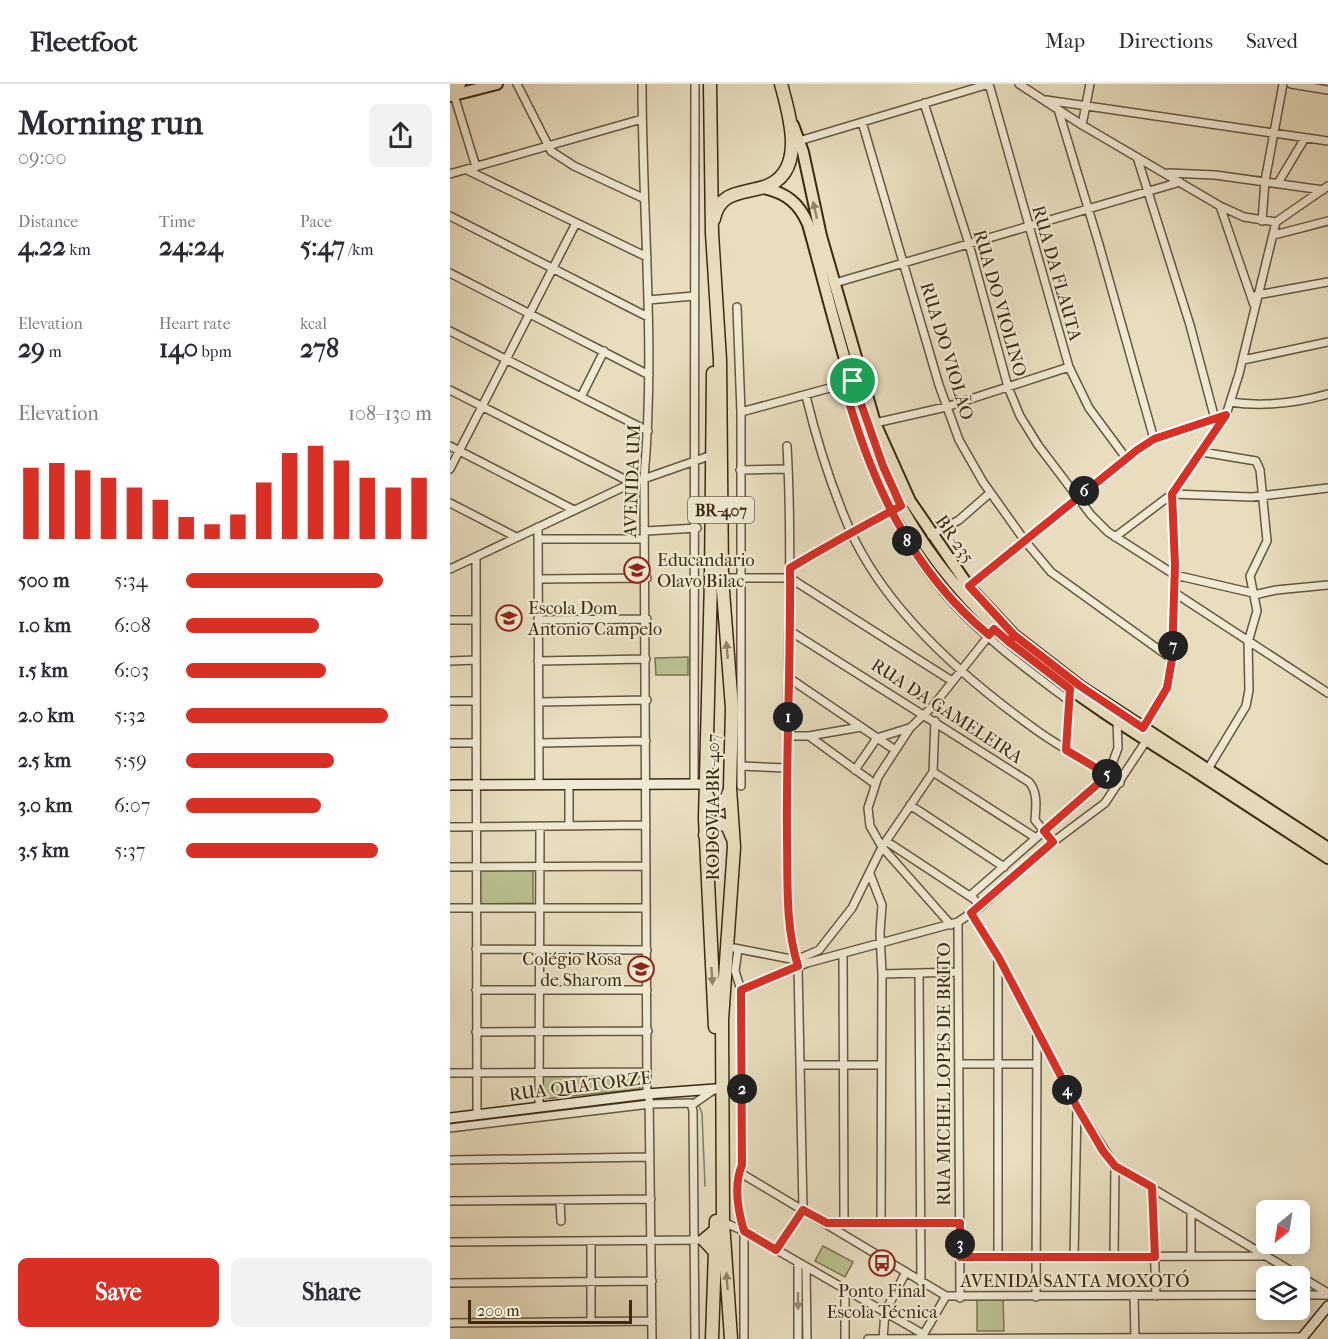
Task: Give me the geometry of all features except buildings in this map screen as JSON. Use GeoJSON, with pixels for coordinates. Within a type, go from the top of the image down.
{"type":"FeatureCollection","features":[{"type":"Feature","properties":{"kind":"highway","name":"BR-407"},"geometry":{"type":"LineString","coordinates":[[703,84],[699,98],[713,337],[712,455]]}},
{"type":"Feature","properties":{"kind":"highway","name":"RODOVIA BR-407"},"geometry":{"type":"LineString","coordinates":[[710,84],[712,233],[719,311],[722,578],[736,787],[732,947],[722,1020],[711,1234]]}},
{"type":"Feature","properties":{"kind":"highway"},"geometry":{"type":"LineString","coordinates":[[712,233],[715,213],[722,202],[740,191],[764,188],[776,181],[789,163],[792,147],[791,121],[781,84]]}},
{"type":"Feature","properties":{"kind":"highway","name":"RODOVIA BR-407"},"geometry":{"type":"LineString","coordinates":[[712,455],[700,787],[705,835],[714,1006],[715,1089],[711,1234],[731,1339]]}},
{"type":"Feature","properties":{"kind":"highway"},"geometry":{"type":"LineString","coordinates":[[700,787],[710,802],[717,805],[725,801],[736,787]]}},
{"type":"Feature","properties":{"kind":"highway"},"geometry":{"type":"LineString","coordinates":[[705,835],[714,823],[722,822],[730,830],[734,847]]}},
{"type":"Feature","properties":{"kind":"highway"},"geometry":{"type":"LineString","coordinates":[[711,1234],[716,1253],[712,1339]]}},
{"type":"Feature","properties":{"kind":"main road"},"geometry":{"type":"LineString","coordinates":[[451,93],[460,84]]}},
{"type":"Feature","properties":{"kind":"main road"},"geometry":{"type":"LineString","coordinates":[[451,93],[497,84]]}},
{"type":"Feature","properties":{"kind":"main road","name":"BR-235"},"geometry":{"type":"LineString","coordinates":[[791,121],[799,141],[835,283],[875,423],[899,480],[931,535],[1011,639],[1069,695],[1117,721],[1328,858]]}},
{"type":"Feature","properties":{"kind":"main road","name":"BR-235"},"geometry":{"type":"LineString","coordinates":[[764,188],[792,199],[805,215],[849,383],[883,466],[896,509],[992,632],[1011,639],[1328,848]]}},
{"type":"Feature","properties":{"kind":"street"},"geometry":{"type":"LineString","coordinates":[[517,84],[547,146],[565,161],[643,198]]}},
{"type":"Feature","properties":{"kind":"street","name":"AVENIDA UM"},"geometry":{"type":"LineString","coordinates":[[642,84],[649,375],[644,478],[646,531],[644,539],[647,578],[648,1031],[646,1072],[650,1104],[652,1339]]}},
{"type":"Feature","properties":{"kind":"street"},"geometry":{"type":"LineString","coordinates":[[450,785],[539,783],[700,787],[694,296],[699,98],[695,84]]}},
{"type":"Feature","properties":{"kind":"street"},"geometry":{"type":"LineString","coordinates":[[799,141],[989,84]]}},
{"type":"Feature","properties":{"kind":"street","name":"RUA DA FLAUTA"},"geometry":{"type":"LineString","coordinates":[[989,84],[1069,367],[1089,408],[1126,458]]}},
{"type":"Feature","properties":{"kind":"street"},"geometry":{"type":"LineString","coordinates":[[1019,84],[1082,125],[1220,206],[1244,217],[1276,222],[1325,188]]}},
{"type":"Feature","properties":{"kind":"street"},"geometry":{"type":"LineString","coordinates":[[1082,125],[1090,84]]}},
{"type":"Feature","properties":{"kind":"street"},"geometry":{"type":"LineString","coordinates":[[1262,221],[1265,181],[1283,84]]}},
{"type":"Feature","properties":{"kind":"street"},"geometry":{"type":"LineString","coordinates":[[1291,84],[1328,90]]}},
{"type":"Feature","properties":{"kind":"street"},"geometry":{"type":"LineString","coordinates":[[451,93],[476,167]]}},
{"type":"Feature","properties":{"kind":"street"},"geometry":{"type":"LineString","coordinates":[[1042,100],[1328,141]]}},
{"type":"Feature","properties":{"kind":"street","name":"RUA DO VIOLINO"},"geometry":{"type":"LineString","coordinates":[[924,104],[969,244],[1008,387],[1020,416],[1038,445],[1100,525],[1115,537],[1175,575],[1253,595]]}},
{"type":"Feature","properties":{"kind":"street"},"geometry":{"type":"LineString","coordinates":[[1058,109],[1154,439]]}},
{"type":"Feature","properties":{"kind":"street"},"geometry":{"type":"LineString","coordinates":[[450,174],[642,119]]}},
{"type":"Feature","properties":{"kind":"street","name":"RUA DO VIOLÃO"},"geometry":{"type":"LineString","coordinates":[[862,122],[926,344],[959,440],[990,493],[1025,541],[1059,580],[1172,659]]}},
{"type":"Feature","properties":{"kind":"street"},"geometry":{"type":"LineString","coordinates":[[1278,183],[1305,138]]}},
{"type":"Feature","properties":{"kind":"street"},"geometry":{"type":"LineString","coordinates":[[1137,157],[1190,325],[1215,419]]}},
{"type":"Feature","properties":{"kind":"street"},"geometry":{"type":"LineString","coordinates":[[467,170],[647,257]]}},
{"type":"Feature","properties":{"kind":"street"},"geometry":{"type":"LineString","coordinates":[[1167,173],[1215,175],[1325,188]]}},
{"type":"Feature","properties":{"kind":"street"},"geometry":{"type":"LineString","coordinates":[[835,283],[1180,182]]}},
{"type":"Feature","properties":{"kind":"street"},"geometry":{"type":"LineString","coordinates":[[1220,206],[1254,307]]}},
{"type":"Feature","properties":{"kind":"street"},"geometry":{"type":"LineString","coordinates":[[450,216],[648,317]]}},
{"type":"Feature","properties":{"kind":"street"},"geometry":{"type":"LineString","coordinates":[[1274,235],[1328,221]]}},
{"type":"Feature","properties":{"kind":"street"},"geometry":{"type":"LineString","coordinates":[[1115,537],[1172,494],[1226,415],[1243,360],[1276,222]]}},
{"type":"Feature","properties":{"kind":"street"},"geometry":{"type":"LineString","coordinates":[[450,470],[576,223]]}},
{"type":"Feature","properties":{"kind":"street"},"geometry":{"type":"LineString","coordinates":[[450,273],[649,375]]}},
{"type":"Feature","properties":{"kind":"street"},"geometry":{"type":"LineString","coordinates":[[1257,296],[1328,282]]}},
{"type":"Feature","properties":{"kind":"street"},"geometry":{"type":"LineString","coordinates":[[648,300],[694,296]]}},
{"type":"Feature","properties":{"kind":"street"},"geometry":{"type":"LineString","coordinates":[[736,787],[741,766],[741,412],[737,307]]}},
{"type":"Feature","properties":{"kind":"street"},"geometry":{"type":"LineString","coordinates":[[450,331],[648,431]]}},
{"type":"Feature","properties":{"kind":"street"},"geometry":{"type":"LineString","coordinates":[[1243,360],[1328,342]]}},
{"type":"Feature","properties":{"kind":"street"},"geometry":{"type":"LineString","coordinates":[[581,397],[604,351]]}},
{"type":"Feature","properties":{"kind":"street"},"geometry":{"type":"LineString","coordinates":[[875,423],[946,407],[1069,367]]}},
{"type":"Feature","properties":{"kind":"street"},"geometry":{"type":"LineString","coordinates":[[741,412],[849,383]]}},
{"type":"Feature","properties":{"kind":"street"},"geometry":{"type":"LineString","coordinates":[[450,390],[632,483]]}},
{"type":"Feature","properties":{"kind":"street"},"geometry":{"type":"LineString","coordinates":[[1230,402],[1249,405],[1287,403],[1328,394]]}},
{"type":"Feature","properties":{"kind":"street"},"geometry":{"type":"LineString","coordinates":[[806,396],[822,460],[851,532],[900,607],[960,670],[1006,708],[1066,750],[1120,783]]}},
{"type":"Feature","properties":{"kind":"street"},"geometry":{"type":"LineString","coordinates":[[969,586],[1126,458],[1154,439],[1226,415]]}},
{"type":"Feature","properties":{"kind":"street"},"geometry":{"type":"LineString","coordinates":[[450,446],[574,510]]}},
{"type":"Feature","properties":{"kind":"street"},"geometry":{"type":"LineString","coordinates":[[776,1250],[803,1210],[797,963],[791,935],[788,899],[786,768],[790,568],[787,446]]}},
{"type":"Feature","properties":{"kind":"street"},"geometry":{"type":"LineString","coordinates":[[1202,452],[1246,457],[1256,461],[1260,470],[1267,541],[1251,570],[1257,611],[1248,642],[1249,690],[1246,706],[1208,769]]}},
{"type":"Feature","properties":{"kind":"street"},"geometry":{"type":"LineString","coordinates":[[450,569],[632,483],[712,455]]}},
{"type":"Feature","properties":{"kind":"street"},"geometry":{"type":"LineString","coordinates":[[740,470],[788,469]]}},
{"type":"Feature","properties":{"kind":"street"},"geometry":{"type":"LineString","coordinates":[[1172,494],[1225,498],[1328,488]]}},
{"type":"Feature","properties":{"kind":"street"},"geometry":{"type":"LineString","coordinates":[[931,535],[959,519],[990,493]]}},
{"type":"Feature","properties":{"kind":"street"},"geometry":{"type":"LineString","coordinates":[[1143,728],[1167,688],[1172,659],[1175,575],[1172,494]]}},
{"type":"Feature","properties":{"kind":"street"},"geometry":{"type":"LineString","coordinates":[[721,500],[740,514]]}},
{"type":"Feature","properties":{"kind":"street"},"geometry":{"type":"LineString","coordinates":[[450,503],[516,537]]}},
{"type":"Feature","properties":{"kind":"street"},"geometry":{"type":"LineString","coordinates":[[790,568],[896,509]]}},
{"type":"Feature","properties":{"kind":"street"},"geometry":{"type":"LineString","coordinates":[[538,527],[539,783]]}},
{"type":"Feature","properties":{"kind":"street"},"geometry":{"type":"LineString","coordinates":[[646,531],[696,528]]}},
{"type":"Feature","properties":{"kind":"street"},"geometry":{"type":"LineString","coordinates":[[539,539],[644,539]]}},
{"type":"Feature","properties":{"kind":"street"},"geometry":{"type":"LineString","coordinates":[[474,1118],[476,1073],[476,557]]}},
{"type":"Feature","properties":{"kind":"street"},"geometry":{"type":"LineString","coordinates":[[450,561],[459,565]]}},
{"type":"Feature","properties":{"kind":"street"},"geometry":{"type":"LineString","coordinates":[[539,579],[647,578]]}},
{"type":"Feature","properties":{"kind":"street"},"geometry":{"type":"LineString","coordinates":[[722,578],[790,578],[952,681]]}},
{"type":"Feature","properties":{"kind":"street"},"geometry":{"type":"LineString","coordinates":[[1253,595],[1276,590],[1328,585]]}},
{"type":"Feature","properties":{"kind":"street"},"geometry":{"type":"LineString","coordinates":[[1175,592],[1328,693]]}},
{"type":"Feature","properties":{"kind":"street"},"geometry":{"type":"LineString","coordinates":[[538,620],[647,619]]}},
{"type":"Feature","properties":{"kind":"street"},"geometry":{"type":"LineString","coordinates":[[450,620],[475,620]]}},
{"type":"Feature","properties":{"kind":"street","name":"RUA DA GAMELEIRA"},"geometry":{"type":"LineString","coordinates":[[790,631],[1029,782],[1034,787],[1035,820],[1053,842]]}},
{"type":"Feature","properties":{"kind":"street"},"geometry":{"type":"LineString","coordinates":[[954,924],[873,834],[867,815],[875,784],[895,750],[910,728],[924,715],[992,632],[1010,656],[1069,695],[1066,750]]}},
{"type":"Feature","properties":{"kind":"street"},"geometry":{"type":"LineString","coordinates":[[450,661],[476,660]]}},
{"type":"Feature","properties":{"kind":"street"},"geometry":{"type":"LineString","coordinates":[[538,661],[646,660]]}},
{"type":"Feature","properties":{"kind":"street"},"geometry":{"type":"LineString","coordinates":[[789,678],[895,750]]}},
{"type":"Feature","properties":{"kind":"street"},"geometry":{"type":"LineString","coordinates":[[540,702],[646,700]]}},
{"type":"Feature","properties":{"kind":"street"},"geometry":{"type":"LineString","coordinates":[[450,701],[476,701]]}},
{"type":"Feature","properties":{"kind":"street"},"geometry":{"type":"LineString","coordinates":[[741,990],[819,950],[852,908],[884,844],[933,772],[935,721]]}},
{"type":"Feature","properties":{"kind":"street"},"geometry":{"type":"LineString","coordinates":[[973,897],[1108,775],[1118,748],[1117,721]]}},
{"type":"Feature","properties":{"kind":"street"},"geometry":{"type":"LineString","coordinates":[[788,736],[809,736],[861,727]]}},
{"type":"Feature","properties":{"kind":"street"},"geometry":{"type":"LineString","coordinates":[[855,770],[877,738],[910,728]]}},
{"type":"Feature","properties":{"kind":"street"},"geometry":{"type":"LineString","coordinates":[[809,736],[875,784]]}},
{"type":"Feature","properties":{"kind":"street"},"geometry":{"type":"LineString","coordinates":[[540,743],[646,741]]}},
{"type":"Feature","properties":{"kind":"street"},"geometry":{"type":"LineString","coordinates":[[744,1339],[744,1231],[739,1215],[739,1173],[742,1165],[741,990],[735,971],[732,947],[797,963],[843,954],[954,924],[980,907],[1053,842],[1105,803],[1146,741]]}},
{"type":"Feature","properties":{"kind":"street"},"geometry":{"type":"LineString","coordinates":[[450,743],[475,743]]}},
{"type":"Feature","properties":{"kind":"street"},"geometry":{"type":"LineString","coordinates":[[741,766],[786,768]]}},
{"type":"Feature","properties":{"kind":"street"},"geometry":{"type":"LineString","coordinates":[[933,772],[1036,838]]}},
{"type":"Feature","properties":{"kind":"street"},"geometry":{"type":"LineString","coordinates":[[569,784],[569,825]]}},
{"type":"Feature","properties":{"kind":"street"},"geometry":{"type":"LineString","coordinates":[[910,806],[1004,867]]}},
{"type":"Feature","properties":{"kind":"street"},"geometry":{"type":"LineString","coordinates":[[450,826],[646,825]]}},
{"type":"Feature","properties":{"kind":"street"},"geometry":{"type":"LineString","coordinates":[[539,1107],[540,826]]}},
{"type":"Feature","properties":{"kind":"street"},"geometry":{"type":"LineString","coordinates":[[884,844],[973,897],[980,907]]}},
{"type":"Feature","properties":{"kind":"street"},"geometry":{"type":"LineString","coordinates":[[450,867],[646,866]]}},
{"type":"Feature","properties":{"kind":"street"},"geometry":{"type":"LineString","coordinates":[[870,874],[882,904],[880,933],[882,944],[881,1222]]}},
{"type":"Feature","properties":{"kind":"street"},"geometry":{"type":"LineString","coordinates":[[450,908],[646,908]]}},
{"type":"Feature","properties":{"kind":"street"},"geometry":{"type":"LineString","coordinates":[[971,913],[999,958],[1077,1107],[1115,1166],[1328,1294]]}},
{"type":"Feature","properties":{"kind":"street","name":"RUA MICHEL LOPES DE BRITO"},"geometry":{"type":"LineString","coordinates":[[954,924],[958,972],[960,1298]]}},
{"type":"Feature","properties":{"kind":"street"},"geometry":{"type":"LineString","coordinates":[[476,949],[647,950]]}},
{"type":"Feature","properties":{"kind":"street"},"geometry":{"type":"LineString","coordinates":[[843,954],[844,1222]]}},
{"type":"Feature","properties":{"kind":"street"},"geometry":{"type":"LineString","coordinates":[[998,1257],[996,1064],[999,958]]}},
{"type":"Feature","properties":{"kind":"street"},"geometry":{"type":"LineString","coordinates":[[882,974],[958,972]]}},
{"type":"Feature","properties":{"kind":"street"},"geometry":{"type":"LineString","coordinates":[[919,973],[921,1282]]}},
{"type":"Feature","properties":{"kind":"street"},"geometry":{"type":"LineString","coordinates":[[476,990],[647,990]]}},
{"type":"Feature","properties":{"kind":"street"},"geometry":{"type":"LineString","coordinates":[[476,1032],[648,1031]]}},
{"type":"Feature","properties":{"kind":"street"},"geometry":{"type":"LineString","coordinates":[[1036,1297],[1037,1034]]}},
{"type":"Feature","properties":{"kind":"street"},"geometry":{"type":"LineString","coordinates":[[959,1064],[1036,1064]]}},
{"type":"Feature","properties":{"kind":"street"},"geometry":{"type":"LineString","coordinates":[[801,1065],[881,1065]]}},
{"type":"Feature","properties":{"kind":"street"},"geometry":{"type":"LineString","coordinates":[[450,1073],[646,1072]]}},
{"type":"Feature","properties":{"kind":"street"},"geometry":{"type":"LineString","coordinates":[[450,1128],[474,1118],[650,1104],[693,1103],[715,1089]]}},
{"type":"Feature","properties":{"kind":"street","name":"RUA QUATORZE"},"geometry":{"type":"LineString","coordinates":[[450,1118],[474,1118],[539,1107],[648,1094],[715,1089]]}},
{"type":"Feature","properties":{"kind":"street"},"geometry":{"type":"LineString","coordinates":[[693,1103],[711,1234],[695,1339]]}},
{"type":"Feature","properties":{"kind":"street"},"geometry":{"type":"LineString","coordinates":[[1074,1258],[1077,1107]]}},
{"type":"Feature","properties":{"kind":"street"},"geometry":{"type":"LineString","coordinates":[[450,1160],[651,1157]]}},
{"type":"Feature","properties":{"kind":"street"},"geometry":{"type":"LineString","coordinates":[[1114,1258],[1115,1166]]}},
{"type":"Feature","properties":{"kind":"street","name":"AVENIDA SANTA MOXOTÓ"},"geometry":{"type":"LineString","coordinates":[[739,1173],[827,1223],[946,1296],[960,1298],[1256,1295]]}},
{"type":"Feature","properties":{"kind":"street"},"geometry":{"type":"LineString","coordinates":[[1152,1187],[1156,1296]]}},
{"type":"Feature","properties":{"kind":"street"},"geometry":{"type":"LineString","coordinates":[[450,1201],[651,1199]]}},
{"type":"Feature","properties":{"kind":"street"},"geometry":{"type":"LineString","coordinates":[[560,1200],[561,1221]]}},
{"type":"Feature","properties":{"kind":"street"},"geometry":{"type":"LineString","coordinates":[[1191,1211],[1191,1256]]}},
{"type":"Feature","properties":{"kind":"street"},"geometry":{"type":"LineString","coordinates":[[827,1223],[960,1223]]}},
{"type":"Feature","properties":{"kind":"street"},"geometry":{"type":"LineString","coordinates":[[450,1242],[651,1240],[744,1231],[885,1312],[922,1337]]}},
{"type":"Feature","properties":{"kind":"street"},"geometry":{"type":"LineString","coordinates":[[591,1241],[591,1322]]}},
{"type":"Feature","properties":{"kind":"street"},"geometry":{"type":"LineString","coordinates":[[960,1257],[1265,1256]]}},
{"type":"Feature","properties":{"kind":"street"},"geometry":{"type":"LineString","coordinates":[[798,1262],[798,1339]]}},
{"type":"Feature","properties":{"kind":"street"},"geometry":{"type":"LineString","coordinates":[[806,1267],[807,1339]]}},
{"type":"Feature","properties":{"kind":"street"},"geometry":{"type":"LineString","coordinates":[[883,1339],[885,1312],[906,1272]]}},
{"type":"Feature","properties":{"kind":"street"},"geometry":{"type":"LineString","coordinates":[[450,1283],[652,1281]]}},
{"type":"Feature","properties":{"kind":"street"},"geometry":{"type":"LineString","coordinates":[[845,1289],[845,1339]]}},
{"type":"Feature","properties":{"kind":"street"},"geometry":{"type":"LineString","coordinates":[[1310,1295],[1328,1294]]}},
{"type":"Feature","properties":{"kind":"street"},"geometry":{"type":"LineString","coordinates":[[1134,1295],[1135,1338]]}},
{"type":"Feature","properties":{"kind":"street"},"geometry":{"type":"LineString","coordinates":[[922,1337],[946,1296]]}},
{"type":"Feature","properties":{"kind":"street"},"geometry":{"type":"LineString","coordinates":[[868,1339],[922,1337],[959,1339],[1301,1338],[1328,1306]]}},
{"type":"Feature","properties":{"kind":"street"},"geometry":{"type":"LineString","coordinates":[[450,1323],[652,1321]]}},
{"type":"Feature","properties":{"kind":"green space"},"geometry":{"type":"Polygon","coordinates":[[[688,657],[688,675],[656,675],[655,658],[688,657]]]}},
{"type":"Feature","properties":{"kind":"green space"},"geometry":{"type":"Polygon","coordinates":[[[476,869],[533,869],[533,903],[477,904],[476,869]]]}},
{"type":"Feature","properties":{"kind":"green space"},"geometry":{"type":"Polygon","coordinates":[[[543,1073],[638,1077],[640,1089],[542,1099],[543,1073]]]}},
{"type":"Feature","properties":{"kind":"green space"},"geometry":{"type":"Polygon","coordinates":[[[823,1246],[853,1262],[845,1277],[815,1261],[823,1246]]]}},
{"type":"Feature","properties":{"kind":"green space"},"geometry":{"type":"Polygon","coordinates":[[[977,1297],[1003,1297],[1004,1331],[977,1331],[977,1297]]]}},
{"type":"Feature","properties":{"kind":"waterway"},"geometry":{"type":"LineString","coordinates":[[651,1099],[679,1096]]}},
{"type":"Feature","properties":{"kind":"waterway"},"geometry":{"type":"LineString","coordinates":[[477,1120],[646,1099]]}},
{"type":"Feature","properties":{"kind":"waterway"},"geometry":{"type":"LineString","coordinates":[[698,1104],[702,1113],[705,1186]]}},
{"type":"Feature","properties":{"kind":"waterway"},"geometry":{"type":"LineString","coordinates":[[450,1124],[467,1121]]}},
{"type":"Feature","properties":{"kind":"place","name":"Educandario Olavo Bilac"},"geometry":{"type":"Point","coordinates":[637,570]}},
{"type":"Feature","properties":{"kind":"place","name":"Escola Dom Antonio Campelo"},"geometry":{"type":"Point","coordinates":[509,618]}},
{"type":"Feature","properties":{"kind":"place","name":"Colégio Rosa de Sharom"},"geometry":{"type":"Point","coordinates":[641,969]}},
{"type":"Feature","properties":{"kind":"place","name":"Ponto Final Escola Técnica"},"geometry":{"type":"Point","coordinates":[882,1263]}},
{"type":"Feature","properties":{"kind":"route"},"geometry":{"type":"LineString","coordinates":[[853,381],[844,384],[870,468],[878,486],[891,512],[903,535],[952,601],[989,635],[994,629],[1009,642],[1014,635],[1080,686],[1143,728],[1170,681],[1175,592],[1172,494],[1226,415],[1154,439],[1137,450],[969,586],[1014,635],[1009,642],[1070,689],[1066,750],[1108,775],[1044,831],[1053,842],[971,913],[999,958],[1037,1034],[1103,1151],[1120,1170],[1152,1187],[1155,1257],[960,1257],[960,1223],[827,1223],[803,1210],[776,1250],[744,1231],[739,1215],[737,1183],[742,1165],[741,990],[798,966],[791,935],[788,899],[786,768],[790,568],[851,532],[891,512],[901,506],[883,466],[853,381]]}}]}
